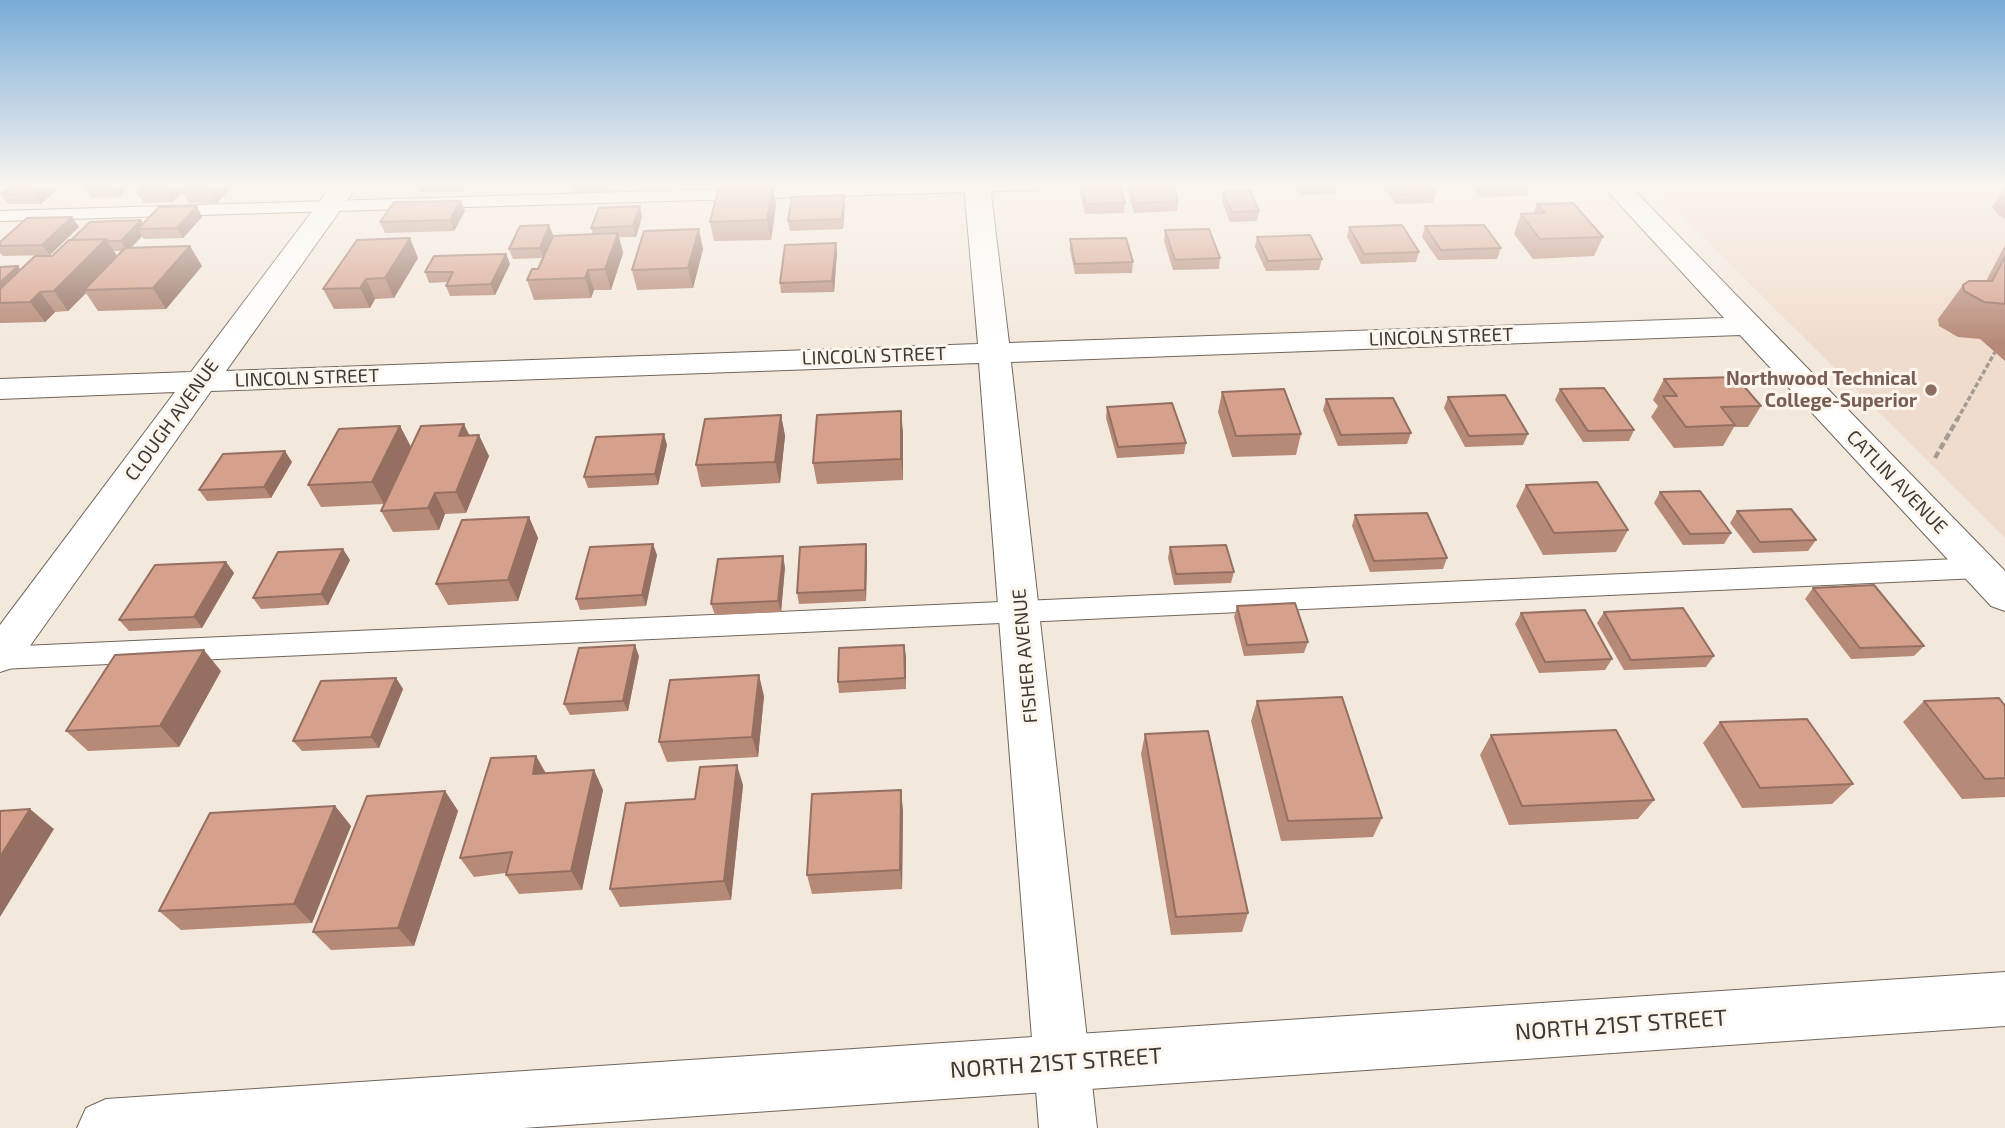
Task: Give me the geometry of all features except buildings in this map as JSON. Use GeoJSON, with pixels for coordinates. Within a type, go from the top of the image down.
{"type":"FeatureCollection","features":[{"type":"Feature","properties":{"kind":"street","name":"CLOUGH AVENUE"},"geometry":{"type":"LineString","coordinates":[[0,657],[306,238]]}},
{"type":"Feature","properties":{"kind":"street","name":"FISHER AVENUE"},"geometry":{"type":"LineString","coordinates":[[982,238],[1021,613],[1068,1128]]}},
{"type":"Feature","properties":{"kind":"street","name":"CATLIN AVENUE"},"geometry":{"type":"LineString","coordinates":[[1665,238],[2005,596]]}},
{"type":"Feature","properties":{"kind":"street","name":"LINCOLN STREET"},"geometry":{"type":"LineString","coordinates":[[0,389],[1748,326]]}},
{"type":"Feature","properties":{"kind":"street","name":"NORTH 21ST STREET"},"geometry":{"type":"LineString","coordinates":[[106,1128],[2005,999]]}},
{"type":"Feature","properties":{"kind":"lane"},"geometry":{"type":"LineString","coordinates":[[0,657],[1979,568]]}},
{"type":"Feature","properties":{"kind":"path"},"geometry":{"type":"LineString","coordinates":[[1912,498],[1995,352]]}},
{"type":"Feature","properties":{"kind":"shaded area","name":"Northwood Technical College-Superior"},"geometry":{"type":"Polygon","coordinates":[[[1704,238],[2005,238],[2005,538],[1704,238]]]}},
{"type":"Feature","properties":{"kind":"place","name":"Northwood Technical College-Superior"},"geometry":{"type":"Point","coordinates":[1931,390]}}]}
